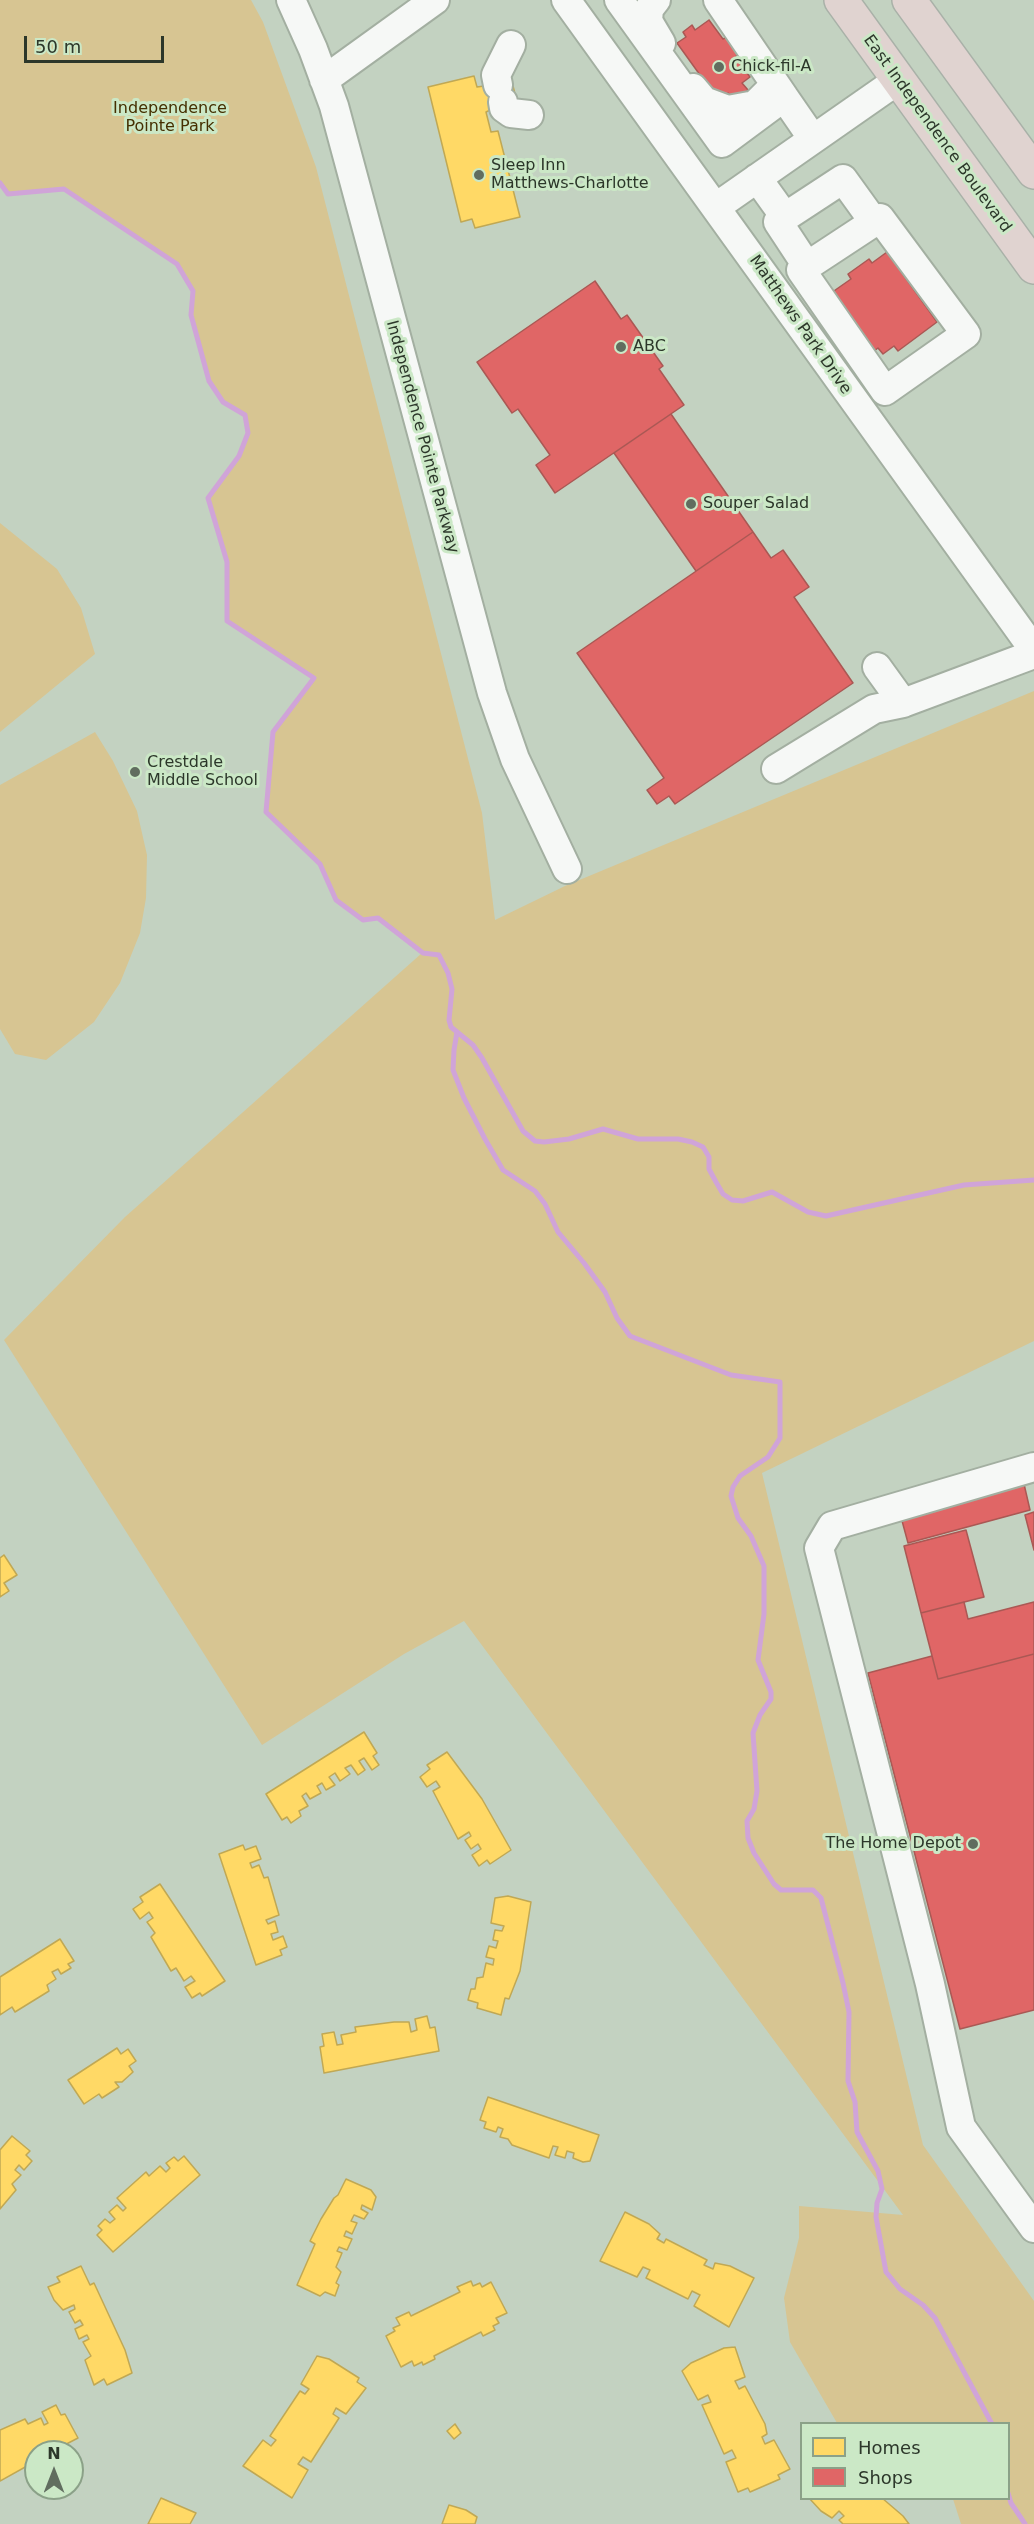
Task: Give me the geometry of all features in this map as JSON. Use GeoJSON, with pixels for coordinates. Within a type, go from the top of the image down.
{"type":"FeatureCollection","features":[{"type":"Feature","properties":{"kind":"highway","name":"East Independence Boulevard"},"geometry":{"type":"LineString","coordinates":[[841,0],[1034,267]]}},
{"type":"Feature","properties":{"kind":"highway"},"geometry":{"type":"LineString","coordinates":[[909,0],[1034,172]]}},
{"type":"Feature","properties":{"kind":"street","name":"Independence Pointe Parkway"},"geometry":{"type":"LineString","coordinates":[[291,0],[334,106],[492,693],[515,759],[567,869]]}},
{"type":"Feature","properties":{"kind":"street"},"geometry":{"type":"LineString","coordinates":[[324,80],[435,0]]}},
{"type":"Feature","properties":{"kind":"street","name":"Matthews Park Drive"},"geometry":{"type":"LineString","coordinates":[[566,0],[1034,652]]}},
{"type":"Feature","properties":{"kind":"street"},"geometry":{"type":"LineString","coordinates":[[656,0],[649,9],[648,21],[654,34],[704,101],[728,110],[755,105],[780,91]]}},
{"type":"Feature","properties":{"kind":"street"},"geometry":{"type":"LineString","coordinates":[[717,0],[813,139]]}},
{"type":"Feature","properties":{"kind":"street"},"geometry":{"type":"LineString","coordinates":[[630,4],[722,143]]}},
{"type":"Feature","properties":{"kind":"street"},"geometry":{"type":"LineString","coordinates":[[511,45],[496,75],[500,93],[504,108],[511,113],[529,115]]}},
{"type":"Feature","properties":{"kind":"street"},"geometry":{"type":"LineString","coordinates":[[716,207],[898,80]]}},
{"type":"Feature","properties":{"kind":"street"},"geometry":{"type":"LineString","coordinates":[[688,168],[722,143],[780,91]]}},
{"type":"Feature","properties":{"kind":"street"},"geometry":{"type":"LineString","coordinates":[[757,178],[785,217]]}},
{"type":"Feature","properties":{"kind":"street"},"geometry":{"type":"LineString","coordinates":[[807,266],[778,222],[785,217],[843,179],[874,222]]}},
{"type":"Feature","properties":{"kind":"street"},"geometry":{"type":"LineString","coordinates":[[880,218],[966,334],[885,391],[801,270],[874,222],[880,218]]}},
{"type":"Feature","properties":{"kind":"street"},"geometry":{"type":"LineString","coordinates":[[776,769],[874,708],[903,703],[1034,652]]}},
{"type":"Feature","properties":{"kind":"street"},"geometry":{"type":"LineString","coordinates":[[877,667],[903,703]]}},
{"type":"Feature","properties":{"kind":"street"},"geometry":{"type":"LineString","coordinates":[[1034,1467],[832,1526],[819,1548],[930,1984],[961,2127],[1034,2228]]}},
{"type":"Feature","properties":{"kind":"green space","name":"Independence Pointe Park"},"geometry":{"type":"Polygon","coordinates":[[[0,0],[251,0],[263,22],[316,167],[482,813],[495,920],[565,886],[1034,691],[1034,1341],[762,1473],[923,2145],[1034,2301],[1034,2524],[961,2524],[953,2500],[1010,2500],[1010,2422],[836,2422],[790,2342],[784,2298],[799,2238],[799,2206],[903,2215],[464,1621],[404,1654],[262,1745],[4,1340],[125,1217],[422,953],[378,918],[363,920],[336,900],[320,864],[266,812],[273,732],[313,678],[227,621],[227,562],[208,498],[239,456],[248,433],[245,415],[223,402],[209,381],[191,315],[193,291],[177,264],[64,189],[8,194],[0,183],[0,0]]]}},
{"type":"Feature","properties":{"kind":"green space"},"geometry":{"type":"Polygon","coordinates":[[[0,523],[57,569],[81,608],[95,654],[0,732],[0,523]]]}},
{"type":"Feature","properties":{"kind":"green space"},"geometry":{"type":"Polygon","coordinates":[[[95,732],[113,761],[137,811],[147,855],[146,898],[140,933],[120,983],[94,1022],[46,1060],[15,1054],[0,1029],[0,785],[95,732]]]}},
{"type":"Feature","properties":{"kind":"building: Homes","name":"Sleep Inn Matthews-Charlotte"},"geometry":{"type":"Polygon","coordinates":[[[474,76],[477,87],[512,82],[516,98],[486,112],[491,132],[498,131],[520,217],[475,228],[472,219],[461,222],[428,87],[474,76]]]}},
{"type":"Feature","properties":{"kind":"building: Homes"},"geometry":{"type":"Polygon","coordinates":[[[4,1555],[17,1575],[4,1583],[9,1591],[0,1597],[0,1558],[4,1555]]]}},
{"type":"Feature","properties":{"kind":"building: Homes"},"geometry":{"type":"Polygon","coordinates":[[[364,1732],[377,1753],[373,1756],[379,1765],[372,1770],[364,1758],[359,1761],[365,1770],[358,1775],[351,1765],[345,1768],[350,1774],[340,1781],[335,1773],[329,1777],[335,1785],[326,1790],[322,1783],[317,1786],[321,1793],[310,1799],[306,1793],[302,1796],[308,1806],[299,1811],[301,1816],[291,1823],[287,1817],[282,1820],[266,1794],[364,1732]]]}},
{"type":"Feature","properties":{"kind":"building: Homes"},"geometry":{"type":"Polygon","coordinates":[[[447,1752],[482,1799],[511,1850],[490,1864],[487,1860],[479,1866],[472,1855],[481,1849],[478,1844],[471,1849],[465,1840],[471,1836],[469,1832],[458,1839],[433,1791],[440,1787],[436,1781],[427,1787],[420,1777],[430,1769],[427,1765],[447,1752]]]}},
{"type":"Feature","properties":{"kind":"building: Homes"},"geometry":{"type":"Polygon","coordinates":[[[243,1845],[245,1850],[256,1846],[261,1859],[250,1863],[252,1868],[259,1865],[264,1878],[268,1877],[279,1915],[266,1920],[268,1924],[275,1921],[278,1932],[271,1934],[273,1940],[283,1936],[287,1947],[280,1950],[282,1955],[256,1965],[219,1854],[243,1845]]]}},
{"type":"Feature","properties":{"kind":"building: Homes"},"geometry":{"type":"Polygon","coordinates":[[[160,1884],[225,1981],[202,1996],[200,1993],[192,1998],[185,1987],[195,1981],[191,1976],[184,1981],[176,1968],[171,1971],[151,1937],[155,1933],[147,1922],[153,1918],[149,1912],[140,1919],[133,1909],[143,1902],[140,1897],[160,1884]]]}},
{"type":"Feature","properties":{"kind":"building: Homes"},"geometry":{"type":"Polygon","coordinates":[[[508,1896],[531,1902],[520,1971],[509,1999],[505,1998],[501,2015],[477,2008],[478,2003],[468,2000],[471,1989],[475,1989],[477,1978],[483,1977],[486,1963],[493,1965],[494,1959],[486,1957],[489,1946],[496,1948],[498,1941],[493,1940],[495,1930],[502,1931],[504,1926],[491,1923],[495,1898],[508,1896]]]}},
{"type":"Feature","properties":{"kind":"building: Homes"},"geometry":{"type":"Polygon","coordinates":[[[60,1939],[74,1961],[68,1964],[71,1968],[61,1974],[58,1969],[52,1972],[56,1979],[47,1985],[49,1991],[15,2012],[12,2007],[0,2015],[0,1977],[60,1939]]]}},
{"type":"Feature","properties":{"kind":"building: Homes"},"geometry":{"type":"Polygon","coordinates":[[[427,2016],[430,2028],[435,2027],[439,2051],[324,2073],[320,2047],[324,2046],[322,2034],[334,2032],[337,2045],[343,2044],[341,2035],[356,2032],[355,2027],[409,2022],[411,2032],[417,2030],[415,2019],[427,2016]]]}},
{"type":"Feature","properties":{"kind":"building: Homes"},"geometry":{"type":"Polygon","coordinates":[[[117,2048],[121,2054],[128,2049],[136,2061],[129,2066],[133,2072],[122,2082],[115,2082],[119,2087],[102,2098],[99,2094],[84,2104],[68,2080],[117,2048]]]}},
{"type":"Feature","properties":{"kind":"building: Homes"},"geometry":{"type":"Polygon","coordinates":[[[488,2097],[599,2135],[590,2161],[583,2162],[573,2158],[574,2153],[567,2151],[565,2158],[555,2155],[558,2147],[553,2146],[549,2158],[512,2145],[508,2139],[500,2137],[503,2129],[498,2127],[496,2132],[484,2128],[486,2122],[480,2120],[488,2097]]]}},
{"type":"Feature","properties":{"kind":"building: Homes"},"geometry":{"type":"Polygon","coordinates":[[[12,2136],[30,2151],[26,2155],[32,2161],[24,2170],[19,2165],[15,2170],[21,2175],[12,2184],[16,2190],[0,2209],[0,2150],[12,2136]]]}},
{"type":"Feature","properties":{"kind":"building: Homes"},"geometry":{"type":"Polygon","coordinates":[[[184,2156],[200,2175],[113,2252],[97,2235],[102,2230],[98,2226],[105,2219],[110,2223],[115,2219],[109,2212],[117,2205],[123,2211],[126,2208],[117,2198],[146,2172],[149,2176],[160,2166],[166,2172],[170,2168],[166,2163],[174,2157],[178,2161],[184,2156]]]}},
{"type":"Feature","properties":{"kind":"building: Homes"},"geometry":{"type":"Polygon","coordinates":[[[346,2179],[371,2190],[376,2197],[372,2210],[362,2205],[361,2209],[368,2213],[364,2219],[354,2215],[351,2221],[357,2223],[352,2234],[346,2231],[344,2236],[352,2239],[347,2250],[339,2247],[337,2251],[342,2253],[336,2267],[341,2272],[336,2283],[339,2285],[335,2296],[325,2292],[320,2296],[297,2285],[315,2244],[310,2241],[346,2179]]]}},
{"type":"Feature","properties":{"kind":"building: Homes"},"geometry":{"type":"Polygon","coordinates":[[[625,2212],[649,2224],[660,2234],[657,2239],[664,2243],[666,2239],[707,2260],[704,2265],[713,2269],[715,2263],[730,2266],[754,2278],[729,2327],[694,2306],[700,2295],[692,2291],[688,2299],[646,2278],[650,2270],[643,2267],[637,2277],[600,2261],[625,2212]]]}},
{"type":"Feature","properties":{"kind":"building: Homes"},"geometry":{"type":"Polygon","coordinates":[[[81,2266],[90,2285],[94,2283],[125,2350],[132,2373],[107,2385],[104,2379],[94,2385],[85,2360],[91,2356],[83,2342],[89,2339],[87,2335],[79,2339],[75,2329],[83,2325],[80,2320],[75,2323],[69,2312],[75,2309],[74,2305],[63,2310],[54,2300],[48,2287],[60,2282],[57,2277],[81,2266]]]}},
{"type":"Feature","properties":{"kind":"building: Homes"},"geometry":{"type":"Polygon","coordinates":[[[471,2281],[473,2286],[480,2283],[482,2287],[491,2282],[507,2313],[496,2318],[499,2323],[493,2326],[495,2330],[483,2336],[481,2332],[434,2356],[435,2359],[423,2365],[422,2362],[414,2366],[412,2361],[401,2367],[386,2336],[395,2331],[393,2328],[400,2325],[396,2318],[409,2312],[411,2316],[460,2292],[457,2287],[471,2281]]]}},
{"type":"Feature","properties":{"kind":"building: Homes"},"geometry":{"type":"Polygon","coordinates":[[[735,2347],[745,2377],[735,2381],[739,2389],[745,2386],[765,2424],[767,2434],[762,2437],[765,2444],[774,2440],[790,2469],[778,2475],[780,2479],[750,2492],[748,2488],[738,2492],[726,2462],[736,2458],[732,2450],[724,2454],[702,2405],[711,2402],[708,2395],[698,2400],[682,2371],[691,2363],[724,2348],[735,2347]]]}},
{"type":"Feature","properties":{"kind":"building: Homes"},"geometry":{"type":"Polygon","coordinates":[[[317,2356],[329,2359],[359,2378],[357,2382],[366,2388],[346,2414],[336,2408],[333,2414],[339,2418],[311,2462],[303,2457],[298,2464],[308,2470],[292,2498],[243,2466],[263,2440],[271,2446],[276,2440],[270,2436],[300,2391],[305,2394],[309,2389],[301,2384],[317,2356]]]}},
{"type":"Feature","properties":{"kind":"building: Homes"},"geometry":{"type":"Polygon","coordinates":[[[56,2405],[61,2415],[65,2414],[78,2438],[74,2440],[24,2440],[24,2468],[0,2481],[0,2430],[25,2419],[28,2424],[41,2418],[44,2425],[48,2423],[42,2412],[56,2405]]]}},
{"type":"Feature","properties":{"kind":"building: Homes"},"geometry":{"type":"Polygon","coordinates":[[[455,2424],[461,2433],[454,2439],[447,2431],[455,2424]]]}},
{"type":"Feature","properties":{"kind":"building: Homes"},"geometry":{"type":"Polygon","coordinates":[[[161,2498],[196,2513],[190,2524],[148,2524],[161,2498]]]}},
{"type":"Feature","properties":{"kind":"building: Homes"},"geometry":{"type":"Polygon","coordinates":[[[811,2500],[884,2500],[909,2524],[843,2524],[839,2520],[844,2516],[839,2511],[832,2518],[811,2500]]]}},
{"type":"Feature","properties":{"kind":"building: Homes"},"geometry":{"type":"Polygon","coordinates":[[[449,2505],[466,2510],[477,2517],[475,2524],[442,2524],[449,2505]]]}},
{"type":"Feature","properties":{"kind":"building: Shops","name":"Chick-fil-A"},"geometry":{"type":"Polygon","coordinates":[[[709,20],[723,39],[727,37],[739,54],[735,57],[750,77],[742,83],[748,90],[733,100],[728,93],[718,100],[677,43],[686,37],[683,32],[692,25],[695,30],[709,20]]]}},
{"type":"Feature","properties":{"kind":"building: Shops"},"geometry":{"type":"Polygon","coordinates":[[[887,252],[937,322],[898,351],[894,346],[883,354],[878,348],[870,354],[831,293],[851,279],[848,274],[869,259],[872,263],[887,252]]]}},
{"type":"Feature","properties":{"kind":"building: Shops"},"geometry":{"type":"Polygon","coordinates":[[[595,281],[621,319],[627,315],[663,366],[659,369],[684,405],[555,493],[536,465],[550,455],[518,409],[512,413],[477,362],[595,281]]]}},
{"type":"Feature","properties":{"kind":"building: Shops"},"geometry":{"type":"Polygon","coordinates":[[[671,414],[753,532],[696,571],[614,453],[671,414]]]}},
{"type":"Feature","properties":{"kind":"building: Shops"},"geometry":{"type":"Polygon","coordinates":[[[753,532],[771,558],[783,550],[809,587],[794,597],[853,683],[675,804],[669,796],[657,804],[647,790],[664,778],[577,653],[753,532]]]}},
{"type":"Feature","properties":{"kind":"building: Shops"},"geometry":{"type":"Polygon","coordinates":[[[1024,1484],[1030,1510],[908,1543],[901,1517],[1024,1484]]]}},
{"type":"Feature","properties":{"kind":"building: Shops"},"geometry":{"type":"Polygon","coordinates":[[[1034,1512],[1034,1550],[1025,1515],[1034,1512]]]}},
{"type":"Feature","properties":{"kind":"building: Shops"},"geometry":{"type":"Polygon","coordinates":[[[966,1530],[984,1597],[921,1613],[904,1546],[966,1530]]]}},
{"type":"Feature","properties":{"kind":"building: Shops"},"geometry":{"type":"Polygon","coordinates":[[[964,1602],[968,1619],[1034,1602],[1034,1654],[938,1679],[921,1613],[964,1602]]]}},
{"type":"Feature","properties":{"kind":"building: Shops","name":"The Home Depot"},"geometry":{"type":"Polygon","coordinates":[[[1034,1654],[1034,2010],[960,2029],[868,1673],[932,1656],[938,1679],[1034,1654]]]}},
{"type":"Feature","properties":{"kind":"waterway"},"geometry":{"type":"LineString","coordinates":[[0,183],[8,194],[64,189],[177,264],[193,291],[191,315],[209,381],[223,402],[245,415],[248,433],[239,456],[208,498],[227,562],[227,621],[314,678],[273,732],[266,812],[320,864],[336,900],[363,920],[378,918],[423,953],[439,955],[448,973],[452,989],[449,1020],[451,1027],[473,1045],[523,1131],[535,1141],[544,1142],[569,1139],[603,1129],[638,1139],[678,1139],[692,1142],[703,1147],[709,1157],[709,1169],[716,1182],[723,1194],[732,1200],[743,1201],[772,1192],[808,1212],[826,1216],[964,1185],[1034,1180]]}},
{"type":"Feature","properties":{"kind":"waterway"},"geometry":{"type":"LineString","coordinates":[[457,1032],[453,1070],[464,1098],[485,1139],[503,1170],[535,1191],[545,1204],[558,1232],[605,1292],[617,1318],[630,1336],[731,1375],[780,1382],[780,1438],[768,1457],[740,1476],[733,1487],[731,1496],[738,1518],[751,1536],[764,1566],[764,1614],[758,1660],[771,1692],[771,1699],[760,1715],[753,1733],[757,1791],[754,1809],[747,1821],[748,1838],[754,1853],[774,1884],[781,1890],[813,1890],[821,1898],[849,2012],[848,2081],[855,2102],[857,2132],[878,2171],[882,2189],[877,2203],[876,2217],[886,2272],[900,2289],[923,2305],[935,2318],[991,2422]]}},
{"type":"Feature","properties":{"kind":"waterway"},"geometry":{"type":"LineString","coordinates":[[1010,2500],[1025,2524]]}},
{"type":"Feature","properties":{"kind":"place","name":"Chick-fil-A"},"geometry":{"type":"Point","coordinates":[719,67]}},
{"type":"Feature","properties":{"kind":"place","name":"Sleep Inn Matthews-Charlotte"},"geometry":{"type":"Point","coordinates":[479,175]}},
{"type":"Feature","properties":{"kind":"place","name":"ABC"},"geometry":{"type":"Point","coordinates":[621,347]}},
{"type":"Feature","properties":{"kind":"place","name":"Souper Salad"},"geometry":{"type":"Point","coordinates":[691,504]}},
{"type":"Feature","properties":{"kind":"place","name":"Crestdale Middle School"},"geometry":{"type":"Point","coordinates":[135,772]}},
{"type":"Feature","properties":{"kind":"place","name":"The Home Depot"},"geometry":{"type":"Point","coordinates":[973,1844]}}]}
